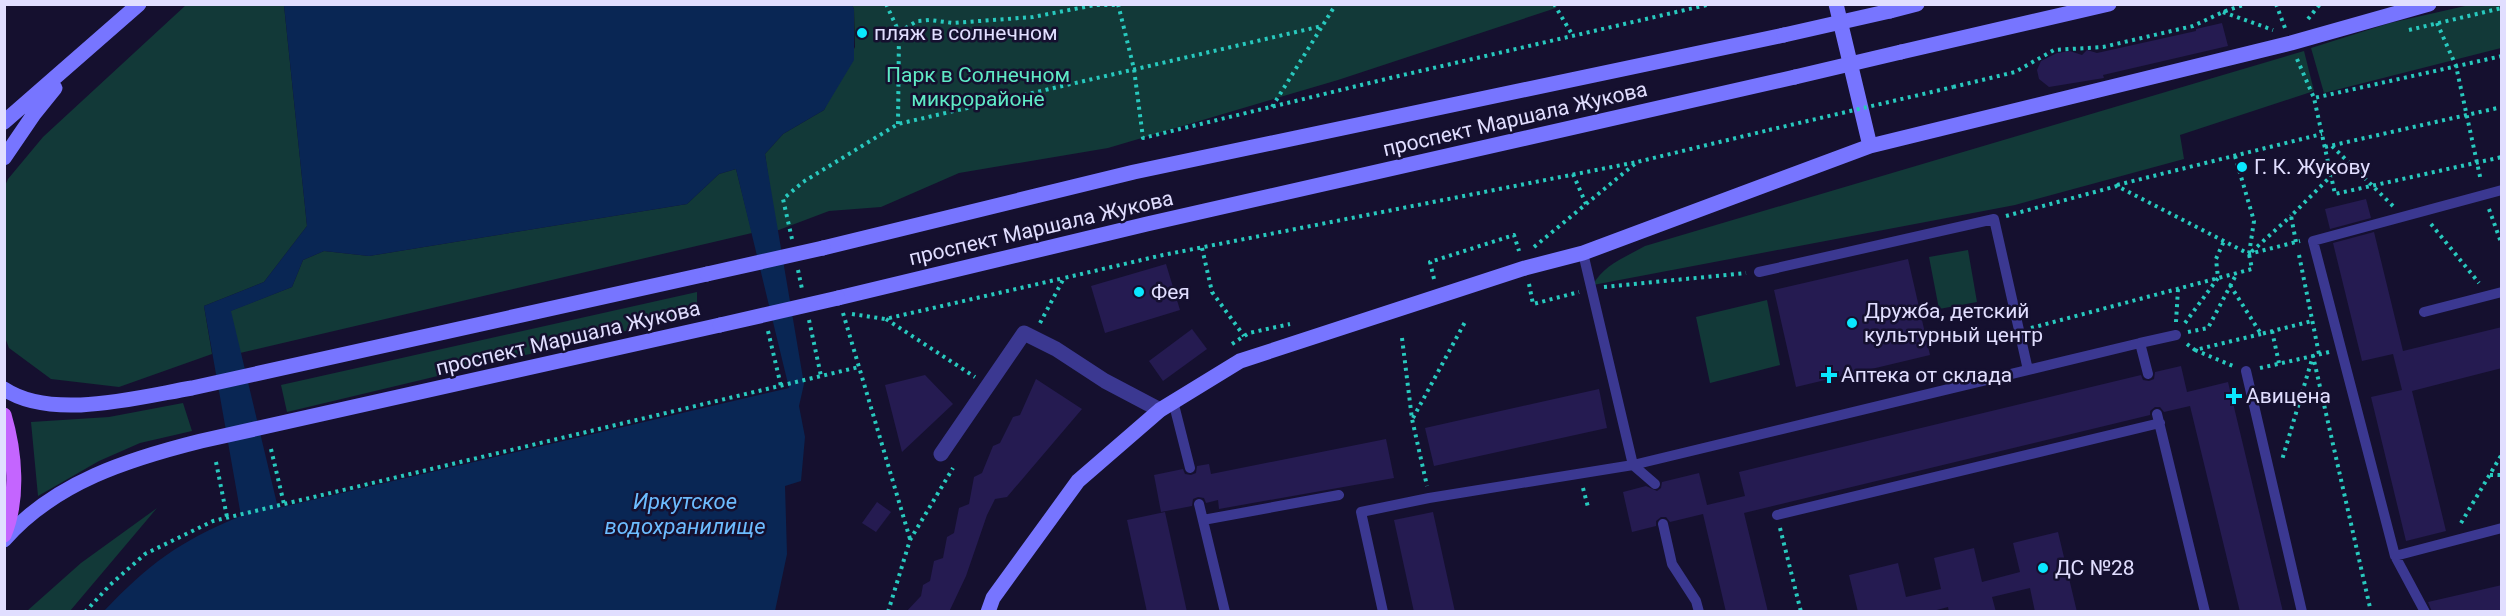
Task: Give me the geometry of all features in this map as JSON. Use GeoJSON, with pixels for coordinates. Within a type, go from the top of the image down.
{"type":"FeatureCollection","features":[{"type":"Feature","properties":{"kind":"main road"},"geometry":{"type":"LineString","coordinates":[[4,122],[139,4]]}},
{"type":"Feature","properties":{"kind":"main road"},"geometry":{"type":"LineString","coordinates":[[1836,4],[1870,146]]}},
{"type":"Feature","properties":{"kind":"main road","name":"проспект Маршала Жукова"},"geometry":{"type":"LineString","coordinates":[[4,388],[25,399],[71,404],[122,400],[192,388],[823,248],[1148,169],[1784,35],[1917,4]]}},
{"type":"Feature","properties":{"kind":"main road","name":"проспект Маршала Жукова"},"geometry":{"type":"LineString","coordinates":[[4,537],[39,508],[104,471],[134,458],[201,441],[838,298],[1138,226],[2109,4]]}},
{"type":"Feature","properties":{"kind":"main road"},"geometry":{"type":"LineString","coordinates":[[991,605],[1078,481],[1160,410],[1239,361],[1525,268],[1583,253],[1870,146],[2291,43],[2394,8],[2429,4]]}},
{"type":"Feature","properties":{"kind":"main road"},"geometry":{"type":"LineString","coordinates":[[4,158],[43,102],[104,36]]}},
{"type":"Feature","properties":{"kind":"main road"},"geometry":{"type":"LineString","coordinates":[[4,415],[10,437],[13,474],[12,512],[4,537]]}},
{"type":"Feature","properties":{"kind":"street"},"geometry":{"type":"LineString","coordinates":[[941,454],[1024,333],[1056,349],[1105,381],[1160,410]]}},
{"type":"Feature","properties":{"kind":"lane"},"geometry":{"type":"LineString","coordinates":[[2425,612],[2395,556],[2313,241],[2502,190]]}},
{"type":"Feature","properties":{"kind":"lane"},"geometry":{"type":"LineString","coordinates":[[1759,272],[1994,219],[2028,370]]}},
{"type":"Feature","properties":{"kind":"lane"},"geometry":{"type":"LineString","coordinates":[[1583,253],[1633,465],[1655,484]]}},
{"type":"Feature","properties":{"kind":"lane"},"geometry":{"type":"LineString","coordinates":[[2424,312],[2502,292]]}},
{"type":"Feature","properties":{"kind":"lane"},"geometry":{"type":"LineString","coordinates":[[1383,612],[1361,512],[1429,498],[1633,465],[2176,335]]}},
{"type":"Feature","properties":{"kind":"lane"},"geometry":{"type":"LineString","coordinates":[[2140,343],[2148,374]]}},
{"type":"Feature","properties":{"kind":"lane"},"geometry":{"type":"LineString","coordinates":[[2246,371],[2302,612]]}},
{"type":"Feature","properties":{"kind":"lane"},"geometry":{"type":"LineString","coordinates":[[1173,401],[1190,468]]}},
{"type":"Feature","properties":{"kind":"lane"},"geometry":{"type":"LineString","coordinates":[[1777,515],[2158,418],[2205,612]]}},
{"type":"Feature","properties":{"kind":"lane"},"geometry":{"type":"LineString","coordinates":[[1203,520],[1338,495]]}},
{"type":"Feature","properties":{"kind":"lane"},"geometry":{"type":"LineString","coordinates":[[1199,504],[1225,612]]}},
{"type":"Feature","properties":{"kind":"lane"},"geometry":{"type":"LineString","coordinates":[[1663,524],[1672,564],[1696,601],[1699,612]]}},
{"type":"Feature","properties":{"kind":"lane"},"geometry":{"type":"LineString","coordinates":[[2395,556],[2502,528]]}},
{"type":"Feature","properties":{"kind":"lane"},"geometry":{"type":"LineString","coordinates":[[983,612],[991,605]]}},
{"type":"Feature","properties":{"kind":"path"},"geometry":{"type":"LineString","coordinates":[[886,4],[899,32],[898,124]]}},
{"type":"Feature","properties":{"kind":"path"},"geometry":{"type":"LineString","coordinates":[[1272,107],[1336,4]]}},
{"type":"Feature","properties":{"kind":"path"},"geometry":{"type":"LineString","coordinates":[[1554,4],[1573,36]]}},
{"type":"Feature","properties":{"kind":"path"},"geometry":{"type":"LineString","coordinates":[[899,32],[917,21],[953,23],[1033,17],[1095,5],[1117,5],[1134,69],[1143,138],[1711,4]]}},
{"type":"Feature","properties":{"kind":"path"},"geometry":{"type":"LineString","coordinates":[[1769,130],[2015,72],[2054,50],[2114,45],[2193,26],[2246,4]]}},
{"type":"Feature","properties":{"kind":"path"},"geometry":{"type":"LineString","coordinates":[[2223,12],[2275,30]]}},
{"type":"Feature","properties":{"kind":"path"},"geometry":{"type":"LineString","coordinates":[[2437,23],[2456,66],[2484,195],[2502,245]]}},
{"type":"Feature","properties":{"kind":"path"},"geometry":{"type":"LineString","coordinates":[[792,244],[783,199],[803,182],[898,124],[1322,26]]}},
{"type":"Feature","properties":{"kind":"path"},"geometry":{"type":"LineString","coordinates":[[2314,98],[2502,56]]}},
{"type":"Feature","properties":{"kind":"path"},"geometry":{"type":"LineString","coordinates":[[2297,58],[2314,98],[2335,194],[2502,157]]}},
{"type":"Feature","properties":{"kind":"path"},"geometry":{"type":"LineString","coordinates":[[2325,147],[2502,108]]}},
{"type":"Feature","properties":{"kind":"path"},"geometry":{"type":"LineString","coordinates":[[1994,219],[2322,134]]}},
{"type":"Feature","properties":{"kind":"path"},"geometry":{"type":"LineString","coordinates":[[2331,145],[2403,216]]}},
{"type":"Feature","properties":{"kind":"path"},"geometry":{"type":"LineString","coordinates":[[2019,331],[2252,269],[2249,254],[2254,221],[2235,156]]}},
{"type":"Feature","properties":{"kind":"path"},"geometry":{"type":"LineString","coordinates":[[910,540],[843,312],[885,319],[1202,248],[1637,162]]}},
{"type":"Feature","properties":{"kind":"path"},"geometry":{"type":"LineString","coordinates":[[1573,174],[1586,204]]}},
{"type":"Feature","properties":{"kind":"path"},"geometry":{"type":"LineString","coordinates":[[2117,186],[2249,254],[2296,241],[2313,241]]}},
{"type":"Feature","properties":{"kind":"path"},"geometry":{"type":"LineString","coordinates":[[2421,211],[2489,295]]}},
{"type":"Feature","properties":{"kind":"path"},"geometry":{"type":"LineString","coordinates":[[2249,254],[2291,216]]}},
{"type":"Feature","properties":{"kind":"path"},"geometry":{"type":"LineString","coordinates":[[1424,282],[1435,279],[1430,262],[1514,235],[1521,258]]}},
{"type":"Feature","properties":{"kind":"path"},"geometry":{"type":"LineString","coordinates":[[2176,335],[2218,278],[2216,259],[2224,241]]}},
{"type":"Feature","properties":{"kind":"path"},"geometry":{"type":"LineString","coordinates":[[1202,248],[1212,292],[1244,336]]}},
{"type":"Feature","properties":{"kind":"path"},"geometry":{"type":"LineString","coordinates":[[797,266],[804,299]]}},
{"type":"Feature","properties":{"kind":"path"},"geometry":{"type":"LineString","coordinates":[[2176,335],[2208,328],[2237,273]]}},
{"type":"Feature","properties":{"kind":"path"},"geometry":{"type":"LineString","coordinates":[[1032,337],[1064,278]]}},
{"type":"Feature","properties":{"kind":"path"},"geometry":{"type":"LineString","coordinates":[[2230,285],[2261,334]]}},
{"type":"Feature","properties":{"kind":"path"},"geometry":{"type":"LineString","coordinates":[[2176,335],[2178,289]]}},
{"type":"Feature","properties":{"kind":"path"},"geometry":{"type":"LineString","coordinates":[[807,310],[821,376]]}},
{"type":"Feature","properties":{"kind":"path"},"geometry":{"type":"LineString","coordinates":[[885,319],[988,385]]}},
{"type":"Feature","properties":{"kind":"path"},"geometry":{"type":"LineString","coordinates":[[2195,350],[2312,321]]}},
{"type":"Feature","properties":{"kind":"path"},"geometry":{"type":"LineString","coordinates":[[1413,419],[1465,322]]}},
{"type":"Feature","properties":{"kind":"path"},"geometry":{"type":"LineString","coordinates":[[768,330],[783,386]]}},
{"type":"Feature","properties":{"kind":"path"},"geometry":{"type":"LineString","coordinates":[[2272,332],[2279,363]]}},
{"type":"Feature","properties":{"kind":"path"},"geometry":{"type":"LineString","coordinates":[[2176,335],[2195,350],[2246,371],[2341,349]]}},
{"type":"Feature","properties":{"kind":"path"},"geometry":{"type":"LineString","coordinates":[[1402,338],[1413,419],[1429,498]]}},
{"type":"Feature","properties":{"kind":"path"},"geometry":{"type":"LineString","coordinates":[[2274,490],[2313,356]]}},
{"type":"Feature","properties":{"kind":"path"},"geometry":{"type":"LineString","coordinates":[[2313,356],[2371,612]]}},
{"type":"Feature","properties":{"kind":"path"},"geometry":{"type":"LineString","coordinates":[[85,612],[110,585],[145,554],[187,532],[227,517],[859,367]]}},
{"type":"Feature","properties":{"kind":"path"},"geometry":{"type":"LineString","coordinates":[[271,449],[282,505]]}},
{"type":"Feature","properties":{"kind":"path"},"geometry":{"type":"LineString","coordinates":[[2450,542],[2502,454]]}},
{"type":"Feature","properties":{"kind":"path"},"geometry":{"type":"LineString","coordinates":[[888,612],[910,540],[957,461]]}},
{"type":"Feature","properties":{"kind":"path"},"geometry":{"type":"LineString","coordinates":[[216,462],[227,517]]}},
{"type":"Feature","properties":{"kind":"path"},"geometry":{"type":"LineString","coordinates":[[2489,475],[2502,475]]}},
{"type":"Feature","properties":{"kind":"path"},"geometry":{"type":"LineString","coordinates":[[1777,515],[1801,612]]}},
{"type":"Feature","properties":{"kind":"green space"},"geometry":{"type":"Polygon","coordinates":[[[2474,4],[2501,5],[2501,48],[2324,93],[2311,48],[2390,23],[2474,4]]]}},
{"type":"Feature","properties":{"kind":"green space"},"geometry":{"type":"Polygon","coordinates":[[[186,5],[284,5],[307,226],[264,282],[204,306],[212,354],[119,387],[51,379],[9,348],[4,335],[4,188],[8,179],[43,137],[186,5]]]}},
{"type":"Feature","properties":{"kind":"green space","name":"Парк в Солнечном микрорайоне"},"geometry":{"type":"Polygon","coordinates":[[[852,5],[1557,5],[1556,8],[1338,80],[1108,148],[959,173],[881,207],[829,211],[776,231],[765,154],[783,134],[824,110],[855,47],[852,5]]]}},
{"type":"Feature","properties":{"kind":"green space"},"geometry":{"type":"Polygon","coordinates":[[[2304,51],[2314,91],[2180,135],[2184,159],[2015,205],[1593,285],[1609,267],[1645,246],[2304,51]]]}},
{"type":"Feature","properties":{"kind":"green space"},"geometry":{"type":"Polygon","coordinates":[[[736,169],[752,233],[240,353],[230,311],[292,287],[303,260],[324,251],[369,256],[687,204],[719,174],[736,169]]]}},
{"type":"Feature","properties":{"kind":"green space"},"geometry":{"type":"Polygon","coordinates":[[[1968,250],[1977,302],[1939,309],[1929,257],[1968,250]]]}},
{"type":"Feature","properties":{"kind":"green space"},"geometry":{"type":"Polygon","coordinates":[[[697,292],[697,314],[287,412],[281,385],[697,292]]]}},
{"type":"Feature","properties":{"kind":"green space"},"geometry":{"type":"Polygon","coordinates":[[[1767,300],[1780,365],[1710,383],[1696,317],[1767,300]]]}},
{"type":"Feature","properties":{"kind":"green space"},"geometry":{"type":"Polygon","coordinates":[[[183,403],[192,431],[140,443],[99,461],[38,496],[31,422],[109,417],[183,403]]]}},
{"type":"Feature","properties":{"kind":"green space"},"geometry":{"type":"Polygon","coordinates":[[[157,508],[70,611],[27,611],[81,563],[157,508]]]}},
{"type":"Feature","properties":{"kind":"water","name":"Иркутское водохранилище"},"geometry":{"type":"Polygon","coordinates":[[[284,5],[852,5],[854,9],[854,60],[824,110],[783,134],[765,154],[804,384],[799,406],[805,437],[801,481],[785,486],[787,554],[775,611],[103,612],[166,555],[199,535],[241,516],[204,306],[264,282],[307,226],[284,5]],[[736,169],[719,174],[687,204],[369,256],[324,251],[303,260],[292,287],[231,311],[278,508],[789,388],[736,169]]]}},
{"type":"Feature","properties":{"kind":"building"},"geometry":{"type":"Polygon","coordinates":[[[2222,23],[2228,46],[2103,75],[2104,78],[2049,87],[2039,79],[2037,70],[2041,61],[2057,53],[2070,51],[2082,55],[2087,50],[2097,53],[2222,23]]]}},
{"type":"Feature","properties":{"kind":"building"},"geometry":{"type":"Polygon","coordinates":[[[2366,199],[2371,218],[2330,229],[2325,209],[2366,199]]]}},
{"type":"Feature","properties":{"kind":"building"},"geometry":{"type":"Polygon","coordinates":[[[2374,232],[2403,351],[2502,327],[2502,368],[2412,391],[2446,531],[2406,541],[2371,397],[2402,390],[2393,354],[2362,361],[2333,243],[2374,232]]]}},
{"type":"Feature","properties":{"kind":"building","name":"Дружба, детский культурный центр"},"geometry":{"type":"Polygon","coordinates":[[[1908,259],[1930,355],[1796,387],[1774,290],[1908,259]]]}},
{"type":"Feature","properties":{"kind":"building"},"geometry":{"type":"Polygon","coordinates":[[[1166,264],[1180,310],[1105,333],[1091,286],[1166,264]]]}},
{"type":"Feature","properties":{"kind":"building"},"geometry":{"type":"Polygon","coordinates":[[[1192,329],[1207,349],[1163,381],[1149,361],[1192,329]]]}},
{"type":"Feature","properties":{"kind":"building"},"geometry":{"type":"Polygon","coordinates":[[[2181,366],[2187,392],[2228,382],[2283,612],[2240,612],[2190,406],[2164,412],[2160,407],[2155,407],[2150,411],[2150,415],[1744,513],[1768,612],[1726,612],[1703,514],[1670,522],[1666,517],[1661,517],[1656,521],[1656,526],[1632,532],[1623,492],[1646,486],[1657,491],[1661,488],[1662,482],[1699,473],[1707,505],[1745,496],[1739,472],[2141,375],[2143,380],[2149,381],[2154,379],[2155,372],[2181,366]]]}},
{"type":"Feature","properties":{"kind":"building"},"geometry":{"type":"Polygon","coordinates":[[[925,375],[953,404],[902,452],[885,385],[925,375]]]}},
{"type":"Feature","properties":{"kind":"building"},"geometry":{"type":"Polygon","coordinates":[[[1036,379],[1082,409],[1007,497],[995,499],[987,515],[966,576],[949,612],[906,612],[921,596],[923,585],[930,581],[934,561],[943,558],[947,537],[954,533],[959,508],[969,504],[974,477],[982,473],[993,446],[1000,443],[1013,417],[1020,415],[1036,379]]]}},
{"type":"Feature","properties":{"kind":"building"},"geometry":{"type":"Polygon","coordinates":[[[1599,389],[1607,428],[1434,466],[1425,428],[1599,389]]]}},
{"type":"Feature","properties":{"kind":"building"},"geometry":{"type":"Polygon","coordinates":[[[1386,439],[1394,478],[1219,509],[1218,500],[1206,503],[1204,498],[1198,497],[1193,499],[1192,506],[1161,512],[1154,475],[1183,469],[1185,474],[1191,475],[1196,473],[1197,466],[1209,464],[1211,474],[1386,439]]]}},
{"type":"Feature","properties":{"kind":"building"},"geometry":{"type":"Polygon","coordinates":[[[877,502],[891,512],[876,532],[862,523],[877,502]]]}},
{"type":"Feature","properties":{"kind":"building"},"geometry":{"type":"Polygon","coordinates":[[[1165,512],[1187,612],[1147,612],[1127,520],[1165,512]]]}},
{"type":"Feature","properties":{"kind":"building"},"geometry":{"type":"Polygon","coordinates":[[[1433,512],[1455,612],[1414,612],[1394,520],[1433,512]]]}},
{"type":"Feature","properties":{"kind":"building","name":"ДС №28"},"geometry":{"type":"Polygon","coordinates":[[[2058,532],[2077,612],[2035,612],[2030,588],[1992,597],[1996,612],[1949,612],[1948,607],[1929,612],[1858,612],[1849,575],[1898,563],[1906,597],[1941,589],[1934,558],[1974,548],[1982,582],[2020,572],[2013,543],[2058,532]]]}},
{"type":"Feature","properties":{"kind":"building"},"geometry":{"type":"Polygon","coordinates":[[[2502,585],[2502,612],[2432,612],[2428,602],[2502,585]]]}},
{"type":"Feature","properties":{"kind":"place","name":"пляж в солнечном"},"geometry":{"type":"Point","coordinates":[862,33]}},
{"type":"Feature","properties":{"kind":"place","name":"Г. К. Жукову"},"geometry":{"type":"Point","coordinates":[2242,167]}},
{"type":"Feature","properties":{"kind":"place","name":"Фея"},"geometry":{"type":"Point","coordinates":[1139,292]}},
{"type":"Feature","properties":{"kind":"place","name":"Дружба, детский культурный центр"},"geometry":{"type":"Point","coordinates":[1852,323]}},
{"type":"Feature","properties":{"kind":"place","name":"Аптека от склада"},"geometry":{"type":"Point","coordinates":[1829,375]}},
{"type":"Feature","properties":{"kind":"place","name":"Авицена"},"geometry":{"type":"Point","coordinates":[2234,396]}},
{"type":"Feature","properties":{"kind":"place","name":"ДС №28"},"geometry":{"type":"Point","coordinates":[2043,568]}}]}
